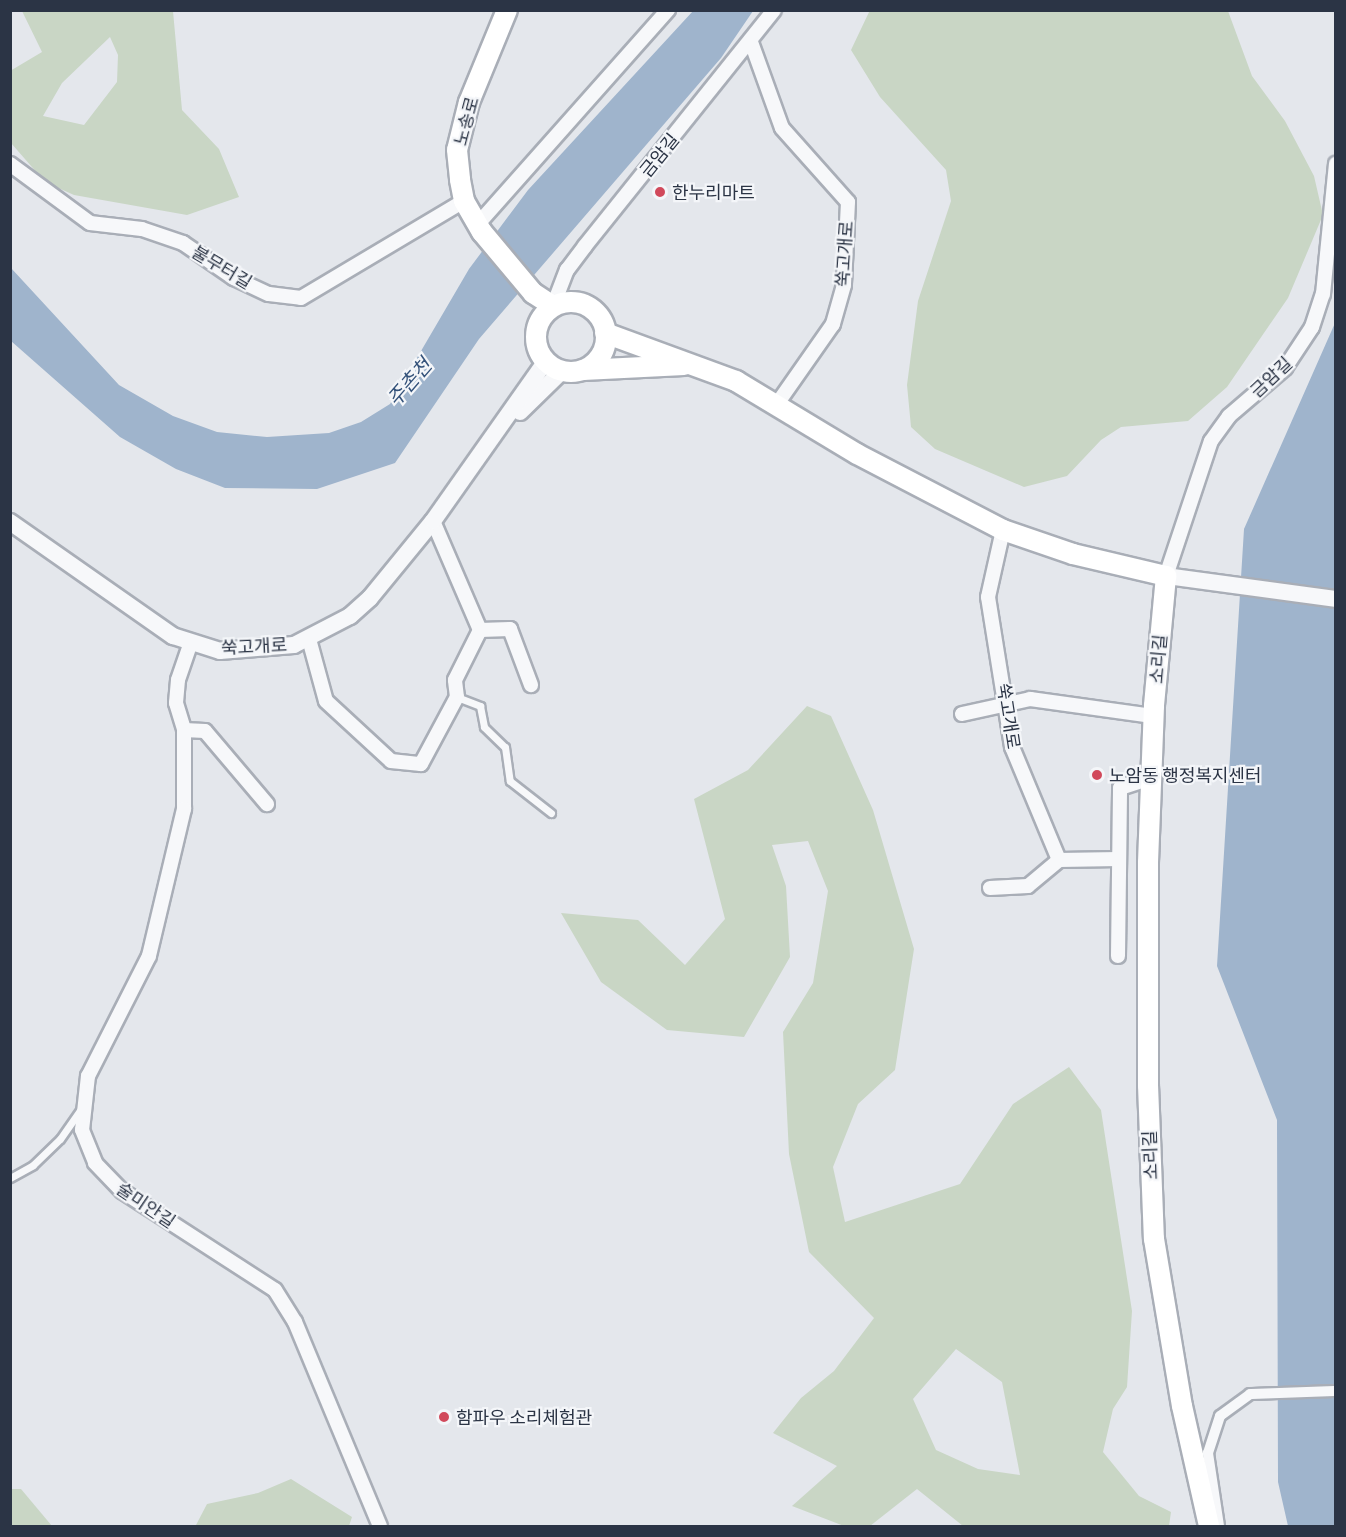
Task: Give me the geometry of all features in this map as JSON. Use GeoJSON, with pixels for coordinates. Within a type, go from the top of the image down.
{"type":"FeatureCollection","features":[{"type":"Feature","properties":{"kind":"main road","name":"노송로"},"geometry":{"type":"LineString","coordinates":[[507,10],[469,102],[457,150],[464,201],[480,228],[533,292],[553,306]]}},
{"type":"Feature","properties":{"kind":"main road"},"geometry":{"type":"LineString","coordinates":[[693,364],[583,370],[554,366],[535,336],[544,314],[553,306],[576,302],[588,306],[606,333],[693,364],[736,381],[857,454],[1003,530],[1073,554],[1166,576]]}},
{"type":"Feature","properties":{"kind":"main road"},"geometry":{"type":"LineString","coordinates":[[583,370],[601,355],[606,333]]}},
{"type":"Feature","properties":{"kind":"main road","name":"소리길"},"geometry":{"type":"LineString","coordinates":[[1166,576],[1153,716],[1151,778],[1148,1085],[1154,1239],[1182,1406],[1209,1527]]}},
{"type":"Feature","properties":{"kind":"street"},"geometry":{"type":"LineString","coordinates":[[480,228],[668,10]]}},
{"type":"Feature","properties":{"kind":"street","name":"금암길"},"geometry":{"type":"LineString","coordinates":[[553,306],[567,270],[752,42],[774,10]]}},
{"type":"Feature","properties":{"kind":"street","name":"쑥고개로"},"geometry":{"type":"LineString","coordinates":[[752,42],[782,128],[848,202],[844,285],[833,324],[777,404]]}},
{"type":"Feature","properties":{"kind":"street","name":"불무터길"},"geometry":{"type":"LineString","coordinates":[[10,164],[90,223],[142,229],[183,243],[234,278],[269,294],[301,298],[464,201]]}},
{"type":"Feature","properties":{"kind":"street","name":"금암길"},"geometry":{"type":"LineString","coordinates":[[1166,576],[1211,441],[1229,416],[1285,368],[1312,327],[1323,294],[1335,164]]}},
{"type":"Feature","properties":{"kind":"street","name":"쑥고개로"},"geometry":{"type":"LineString","coordinates":[[10,522],[160,629],[191,642],[220,651],[270,648],[309,639],[370,598],[433,521],[490,442],[554,366]]}},
{"type":"Feature","properties":{"kind":"street"},"geometry":{"type":"LineString","coordinates":[[433,521],[480,630]]}},
{"type":"Feature","properties":{"kind":"street","name":"쑥고개로"},"geometry":{"type":"LineString","coordinates":[[1003,530],[988,597],[1008,703],[1012,747],[1059,860]]}},
{"type":"Feature","properties":{"kind":"street"},"geometry":{"type":"LineString","coordinates":[[1166,576],[1209,584],[1335,599]]}},
{"type":"Feature","properties":{"kind":"street"},"geometry":{"type":"LineString","coordinates":[[480,630],[510,629],[531,685]]}},
{"type":"Feature","properties":{"kind":"street"},"geometry":{"type":"LineString","coordinates":[[309,639],[326,701],[391,761],[421,764],[457,697],[454,680],[480,630]]}},
{"type":"Feature","properties":{"kind":"street","name":"술미안길"},"geometry":{"type":"LineString","coordinates":[[191,642],[178,680],[177,703],[184,730],[184,809],[149,956],[92,1067],[83,1106],[82,1130],[102,1173],[122,1191],[275,1290],[296,1322],[380,1527]]}},
{"type":"Feature","properties":{"kind":"street"},"geometry":{"type":"LineString","coordinates":[[962,714],[1030,699],[1153,716]]}},
{"type":"Feature","properties":{"kind":"street"},"geometry":{"type":"LineString","coordinates":[[184,730],[205,731],[267,804]]}},
{"type":"Feature","properties":{"kind":"street"},"geometry":{"type":"LineString","coordinates":[[1118,956],[1120,788],[1151,778]]}},
{"type":"Feature","properties":{"kind":"street"},"geometry":{"type":"LineString","coordinates":[[990,888],[1028,886],[1059,860],[1119,859]]}},
{"type":"Feature","properties":{"kind":"street"},"geometry":{"type":"LineString","coordinates":[[1219,1527],[1208,1453],[1220,1416],[1250,1394],[1335,1391]]}},
{"type":"Feature","properties":{"kind":"lane"},"geometry":{"type":"LineString","coordinates":[[457,697],[480,706],[484,727],[505,747],[510,781],[551,813]]}},
{"type":"Feature","properties":{"kind":"lane"},"geometry":{"type":"LineString","coordinates":[[10,1178],[33,1165],[60,1139],[83,1106]]}},
{"type":"Feature","properties":{"kind":"green space"},"geometry":{"type":"Polygon","coordinates":[[[870,10],[1228,11],[1252,76],[1285,121],[1314,176],[1323,215],[1288,298],[1227,387],[1188,421],[1121,427],[1101,440],[1067,476],[1024,487],[935,449],[911,427],[907,385],[918,301],[951,201],[946,170],[880,97],[851,50],[870,10]]]}},
{"type":"Feature","properties":{"kind":"green space"},"geometry":{"type":"Polygon","coordinates":[[[22,11],[173,11],[182,110],[219,149],[239,197],[187,215],[74,195],[45,182],[11,143],[10,71],[42,52],[22,11]],[[110,37],[62,83],[43,116],[84,125],[117,82],[118,55],[110,37]]]}},
{"type":"Feature","properties":{"kind":"green space"},"geometry":{"type":"Polygon","coordinates":[[[807,706],[831,716],[873,810],[914,949],[895,1070],[858,1104],[833,1167],[845,1222],[960,1184],[1013,1104],[1069,1067],[1101,1110],[1132,1311],[1127,1387],[1113,1409],[1103,1452],[1139,1496],[1171,1512],[1169,1526],[963,1526],[917,1489],[870,1526],[844,1526],[792,1506],[837,1466],[773,1433],[801,1398],[834,1371],[874,1318],[809,1252],[789,1154],[783,1032],[813,983],[828,891],[808,841],[772,845],[786,886],[790,957],[744,1037],[667,1030],[601,982],[561,913],[638,920],[685,965],[725,919],[694,799],[748,770],[807,706]],[[956,1349],[913,1399],[936,1450],[978,1469],[1020,1475],[1002,1382],[956,1349]]]}},
{"type":"Feature","properties":{"kind":"green space"},"geometry":{"type":"Polygon","coordinates":[[[291,1479],[352,1517],[349,1526],[196,1525],[207,1504],[258,1493],[291,1479]]]}},
{"type":"Feature","properties":{"kind":"green space"},"geometry":{"type":"Polygon","coordinates":[[[11,1489],[21,1489],[52,1526],[11,1526],[11,1489]]]}},
{"type":"Feature","properties":{"kind":"water","name":"주촌천"},"geometry":{"type":"Polygon","coordinates":[[[693,11],[753,11],[721,58],[479,339],[395,463],[317,489],[225,488],[176,469],[120,437],[11,341],[11,268],[119,385],[173,416],[217,432],[267,437],[329,433],[361,422],[390,404],[469,269],[528,190],[693,11]]]}},
{"type":"Feature","properties":{"kind":"water"},"geometry":{"type":"Polygon","coordinates":[[[1335,323],[1335,1526],[1288,1526],[1278,1482],[1277,1120],[1217,966],[1244,529],[1335,323]]]}},
{"type":"Feature","properties":{"kind":"place","name":"한누리마트"},"geometry":{"type":"Point","coordinates":[660,192]}},
{"type":"Feature","properties":{"kind":"place","name":"노암동 행정복지센터"},"geometry":{"type":"Point","coordinates":[1097,775]}},
{"type":"Feature","properties":{"kind":"place","name":"함파우 소리체험관"},"geometry":{"type":"Point","coordinates":[444,1417]}}]}
